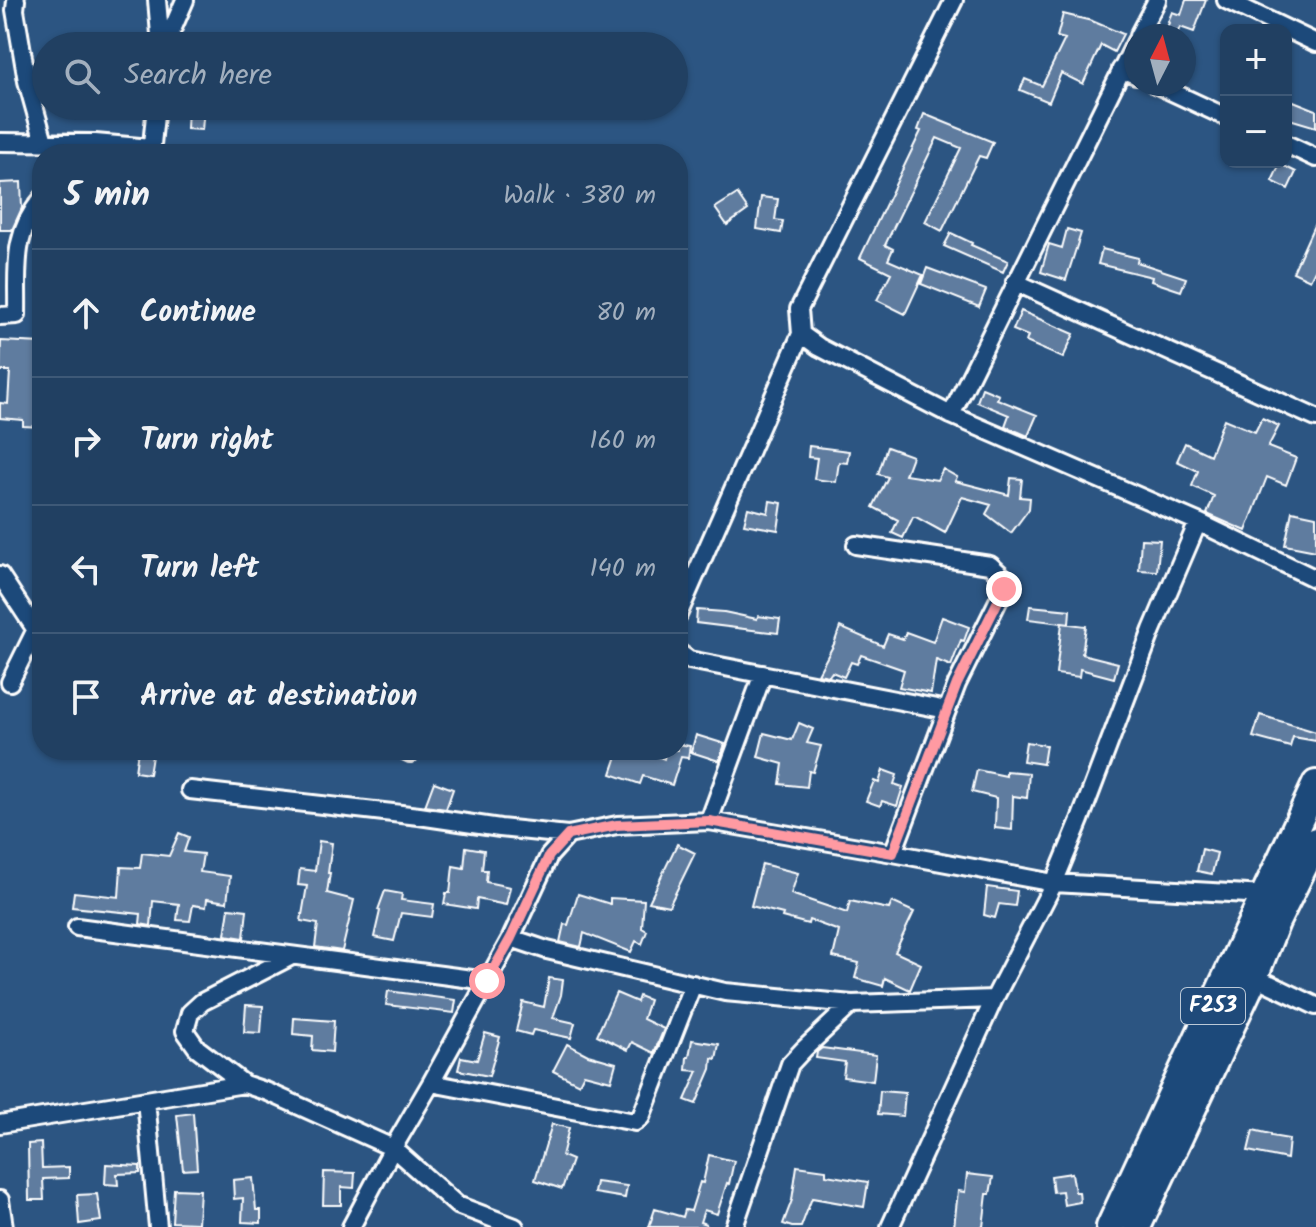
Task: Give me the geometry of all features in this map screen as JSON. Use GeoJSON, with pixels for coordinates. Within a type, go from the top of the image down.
{"type":"FeatureCollection","features":[{"type":"Feature","properties":{"kind":"main road","name":"F253"},"geometry":{"type":"LineString","coordinates":[[1137,1227],[1243,972],[1265,895],[1316,784]]}},
{"type":"Feature","properties":{"kind":"main road","name":"F253"},"geometry":{"type":"LineString","coordinates":[[1110,1227],[1243,972],[1313,857]]}},
{"type":"Feature","properties":{"kind":"street"},"geometry":{"type":"LineString","coordinates":[[157,0],[161,32]]}},
{"type":"Feature","properties":{"kind":"street"},"geometry":{"type":"LineString","coordinates":[[170,32],[185,0]]}},
{"type":"Feature","properties":{"kind":"street"},"geometry":{"type":"LineString","coordinates":[[688,592],[801,334],[799,309],[954,0]]}},
{"type":"Feature","properties":{"kind":"street"},"geometry":{"type":"LineString","coordinates":[[1144,24],[1157,0]]}},
{"type":"Feature","properties":{"kind":"street"},"geometry":{"type":"LineString","coordinates":[[1226,0],[1316,43]]}},
{"type":"Feature","properties":{"kind":"street"},"geometry":{"type":"LineString","coordinates":[[10,5],[32,99]]}},
{"type":"Feature","properties":{"kind":"street"},"geometry":{"type":"LineString","coordinates":[[951,415],[1015,282],[1124,81]]}},
{"type":"Feature","properties":{"kind":"street"},"geometry":{"type":"LineString","coordinates":[[1181,96],[1220,114]]}},
{"type":"Feature","properties":{"kind":"street"},"geometry":{"type":"LineString","coordinates":[[38,120],[44,142]]}},
{"type":"Feature","properties":{"kind":"street"},"geometry":{"type":"LineString","coordinates":[[152,144],[154,120]]}},
{"type":"Feature","properties":{"kind":"street"},"geometry":{"type":"LineString","coordinates":[[0,142],[57,144]]}},
{"type":"Feature","properties":{"kind":"street"},"geometry":{"type":"LineString","coordinates":[[1292,147],[1316,158]]}},
{"type":"Feature","properties":{"kind":"street"},"geometry":{"type":"LineString","coordinates":[[0,316],[17,315],[20,236],[32,212]]}},
{"type":"Feature","properties":{"kind":"street"},"geometry":{"type":"LineString","coordinates":[[1015,282],[1316,418]]}},
{"type":"Feature","properties":{"kind":"street"},"geometry":{"type":"LineString","coordinates":[[801,334],[819,347],[951,415],[1198,522],[1316,579]]}},
{"type":"Feature","properties":{"kind":"street"},"geometry":{"type":"LineString","coordinates":[[890,1227],[994,999],[1054,883],[1152,630],[1198,522]]}},
{"type":"Feature","properties":{"kind":"street"},"geometry":{"type":"LineString","coordinates":[[856,545],[990,565],[1001,575],[1004,589],[957,684],[893,853]]}},
{"type":"Feature","properties":{"kind":"street"},"geometry":{"type":"LineString","coordinates":[[0,575],[32,614]]}},
{"type":"Feature","properties":{"kind":"street"},"geometry":{"type":"LineString","coordinates":[[10,682],[32,637]]}},
{"type":"Feature","properties":{"kind":"street"},"geometry":{"type":"LineString","coordinates":[[688,659],[947,710]]}},
{"type":"Feature","properties":{"kind":"street"},"geometry":{"type":"LineString","coordinates":[[709,821],[763,674]]}},
{"type":"Feature","properties":{"kind":"street"},"geometry":{"type":"LineString","coordinates":[[190,790],[568,835],[617,825],[709,821],[1054,883],[1265,895]]}},
{"type":"Feature","properties":{"kind":"street"},"geometry":{"type":"LineString","coordinates":[[351,1227],[511,938],[549,856],[568,835]]}},
{"type":"Feature","properties":{"kind":"street"},"geometry":{"type":"LineString","coordinates":[[77,927],[487,981]]}},
{"type":"Feature","properties":{"kind":"street"},"geometry":{"type":"LineString","coordinates":[[511,938],[547,950],[725,992],[852,1004],[994,999]]}},
{"type":"Feature","properties":{"kind":"street"},"geometry":{"type":"LineString","coordinates":[[292,956],[202,1002],[190,1013],[185,1031],[197,1048],[244,1084],[393,1148],[457,1205],[515,1227]]}},
{"type":"Feature","properties":{"kind":"street"},"geometry":{"type":"LineString","coordinates":[[1243,972],[1316,1006]]}},
{"type":"Feature","properties":{"kind":"street"},"geometry":{"type":"LineString","coordinates":[[431,1083],[635,1122],[641,1117],[693,984]]}},
{"type":"Feature","properties":{"kind":"street"},"geometry":{"type":"LineString","coordinates":[[734,1227],[790,1064],[852,1004]]}},
{"type":"Feature","properties":{"kind":"street"},"geometry":{"type":"LineString","coordinates":[[0,1124],[244,1084]]}},
{"type":"Feature","properties":{"kind":"street"},"geometry":{"type":"LineString","coordinates":[[146,1100],[158,1227]]}},
{"type":"Feature","properties":{"kind":"street"},"geometry":{"type":"LineString","coordinates":[[0,1200],[4,1227]]}},
{"type":"Feature","properties":{"kind":"building"},"geometry":{"type":"Polygon","coordinates":[[[1186,0],[1206,0],[1196,27],[1196,24],[1168,24],[1172,12],[1181,15],[1186,0]]]}},
{"type":"Feature","properties":{"kind":"building"},"geometry":{"type":"Polygon","coordinates":[[[1063,14],[1092,21],[1123,34],[1114,52],[1101,45],[1083,84],[1061,73],[1049,102],[1020,90],[1025,79],[1042,86],[1065,39],[1057,37],[1063,14]]]}},
{"type":"Feature","properties":{"kind":"building"},"geometry":{"type":"Polygon","coordinates":[[[1292,100],[1316,110],[1316,127],[1292,120],[1292,100]]]}},
{"type":"Feature","properties":{"kind":"building"},"geometry":{"type":"Polygon","coordinates":[[[924,114],[993,142],[986,158],[979,156],[942,231],[925,222],[961,148],[937,138],[885,245],[893,249],[888,260],[923,275],[905,314],[877,300],[891,273],[860,258],[921,131],[918,130],[924,114]]]}},
{"type":"Feature","properties":{"kind":"building"},"geometry":{"type":"Polygon","coordinates":[[[187,120],[203,120],[202,130],[187,129],[187,120]]]}},
{"type":"Feature","properties":{"kind":"building"},"geometry":{"type":"Polygon","coordinates":[[[1278,168],[1296,172],[1288,189],[1272,181],[1278,168]]]}},
{"type":"Feature","properties":{"kind":"building"},"geometry":{"type":"Polygon","coordinates":[[[21,182],[22,208],[12,230],[0,230],[0,183],[21,182]]]}},
{"type":"Feature","properties":{"kind":"building"},"geometry":{"type":"Polygon","coordinates":[[[737,194],[748,210],[727,225],[715,208],[737,194]]]}},
{"type":"Feature","properties":{"kind":"building"},"geometry":{"type":"Polygon","coordinates":[[[761,197],[778,199],[775,220],[783,221],[781,233],[757,229],[761,197]]]}},
{"type":"Feature","properties":{"kind":"building"},"geometry":{"type":"Polygon","coordinates":[[[1316,221],[1316,268],[1310,280],[1293,272],[1316,221]]]}},
{"type":"Feature","properties":{"kind":"building"},"geometry":{"type":"Polygon","coordinates":[[[1067,229],[1081,233],[1066,280],[1041,272],[1049,244],[1062,248],[1067,229]]]}},
{"type":"Feature","properties":{"kind":"building"},"geometry":{"type":"Polygon","coordinates":[[[951,233],[1008,261],[1003,272],[944,246],[951,233]]]}},
{"type":"Feature","properties":{"kind":"building"},"geometry":{"type":"Polygon","coordinates":[[[1102,249],[1138,258],[1137,262],[1186,278],[1181,291],[1151,281],[1152,277],[1098,264],[1102,249]]]}},
{"type":"Feature","properties":{"kind":"building"},"geometry":{"type":"Polygon","coordinates":[[[927,268],[986,290],[979,307],[921,284],[927,268]]]}},
{"type":"Feature","properties":{"kind":"building"},"geometry":{"type":"Polygon","coordinates":[[[1021,311],[1074,334],[1063,358],[1026,342],[1028,336],[1013,330],[1021,311]]]}},
{"type":"Feature","properties":{"kind":"building"},"geometry":{"type":"Polygon","coordinates":[[[1,341],[32,343],[32,426],[23,426],[23,420],[0,418],[0,403],[8,404],[10,371],[0,371],[1,341]]]}},
{"type":"Feature","properties":{"kind":"building"},"geometry":{"type":"Polygon","coordinates":[[[982,388],[999,395],[997,399],[1037,415],[1028,436],[1005,426],[1009,415],[977,402],[982,388]]]}},
{"type":"Feature","properties":{"kind":"building"},"geometry":{"type":"Polygon","coordinates":[[[1262,418],[1279,426],[1268,447],[1296,458],[1286,485],[1267,477],[1246,531],[1207,514],[1214,496],[1192,486],[1198,471],[1177,461],[1185,443],[1210,455],[1224,419],[1255,432],[1262,418]]]}},
{"type":"Feature","properties":{"kind":"building"},"geometry":{"type":"Polygon","coordinates":[[[809,446],[849,451],[847,463],[839,462],[836,482],[814,479],[817,458],[808,457],[809,446]]]}},
{"type":"Feature","properties":{"kind":"building"},"geometry":{"type":"Polygon","coordinates":[[[887,447],[912,456],[905,475],[937,480],[943,469],[957,477],[955,481],[1009,495],[1011,478],[1022,479],[1020,497],[1030,498],[1029,509],[1011,533],[986,514],[991,505],[962,497],[945,533],[913,517],[903,538],[892,533],[898,520],[873,507],[888,477],[878,474],[887,447]]]}},
{"type":"Feature","properties":{"kind":"building"},"geometry":{"type":"Polygon","coordinates":[[[770,501],[782,503],[778,530],[744,524],[748,508],[768,513],[770,501]]]}},
{"type":"Feature","properties":{"kind":"building"},"geometry":{"type":"Polygon","coordinates":[[[1292,511],[1316,516],[1316,551],[1285,545],[1292,511]]]}},
{"type":"Feature","properties":{"kind":"building"},"geometry":{"type":"Polygon","coordinates":[[[1141,539],[1160,540],[1157,571],[1139,570],[1141,539]]]}},
{"type":"Feature","properties":{"kind":"building"},"geometry":{"type":"Polygon","coordinates":[[[1030,606],[1070,610],[1069,624],[1028,619],[1030,606]]]}},
{"type":"Feature","properties":{"kind":"building"},"geometry":{"type":"Polygon","coordinates":[[[697,610],[757,619],[758,616],[780,619],[778,633],[696,623],[697,610]]]}},
{"type":"Feature","properties":{"kind":"building"},"geometry":{"type":"Polygon","coordinates":[[[942,617],[969,627],[951,666],[936,660],[931,693],[899,687],[904,670],[861,655],[857,664],[851,662],[844,677],[832,672],[829,676],[818,674],[840,627],[883,646],[888,634],[903,639],[906,632],[933,642],[942,617]]]}},
{"type":"Feature","properties":{"kind":"building"},"geometry":{"type":"Polygon","coordinates":[[[1062,623],[1086,626],[1082,654],[1118,663],[1114,678],[1080,669],[1079,677],[1056,674],[1062,623]]]}},
{"type":"Feature","properties":{"kind":"building"},"geometry":{"type":"Polygon","coordinates":[[[1260,715],[1316,732],[1316,741],[1293,737],[1290,747],[1253,737],[1260,715]]]}},
{"type":"Feature","properties":{"kind":"building"},"geometry":{"type":"Polygon","coordinates":[[[799,723],[813,729],[807,743],[821,746],[813,772],[809,771],[807,787],[780,784],[783,764],[758,757],[764,733],[792,740],[799,723]]]}},
{"type":"Feature","properties":{"kind":"building"},"geometry":{"type":"Polygon","coordinates":[[[696,735],[725,744],[719,761],[691,752],[696,735]]]}},
{"type":"Feature","properties":{"kind":"building"},"geometry":{"type":"Polygon","coordinates":[[[1026,742],[1046,745],[1043,764],[1023,761],[1026,742]]]}},
{"type":"Feature","properties":{"kind":"building"},"geometry":{"type":"Polygon","coordinates":[[[137,760],[151,760],[149,774],[135,772],[137,760]]]}},
{"type":"Feature","properties":{"kind":"building"},"geometry":{"type":"Polygon","coordinates":[[[616,760],[680,760],[672,785],[643,776],[640,784],[611,774],[616,760]]]}},
{"type":"Feature","properties":{"kind":"building"},"geometry":{"type":"Polygon","coordinates":[[[883,770],[897,775],[894,784],[903,787],[897,806],[882,801],[880,806],[866,801],[874,781],[879,783],[883,770]]]}},
{"type":"Feature","properties":{"kind":"building"},"geometry":{"type":"Polygon","coordinates":[[[977,770],[1006,776],[1006,771],[1029,773],[1027,798],[1013,796],[1012,830],[995,828],[996,798],[972,792],[977,770]]]}},
{"type":"Feature","properties":{"kind":"building"},"geometry":{"type":"Polygon","coordinates":[[[434,782],[453,789],[446,809],[425,806],[434,782]]]}},
{"type":"Feature","properties":{"kind":"building"},"geometry":{"type":"Polygon","coordinates":[[[179,833],[189,837],[184,852],[203,854],[200,872],[230,876],[227,902],[207,899],[206,907],[193,905],[190,921],[177,920],[179,904],[153,901],[151,926],[140,924],[141,914],[72,907],[74,892],[119,897],[121,867],[140,868],[142,853],[169,856],[179,833]]]}},
{"type":"Feature","properties":{"kind":"building"},"geometry":{"type":"Polygon","coordinates":[[[319,841],[332,843],[327,893],[354,900],[342,951],[315,947],[318,924],[301,921],[307,886],[298,885],[300,869],[315,871],[319,841]]]}},
{"type":"Feature","properties":{"kind":"building"},"geometry":{"type":"Polygon","coordinates":[[[677,844],[695,853],[669,906],[649,902],[677,844]]]}},
{"type":"Feature","properties":{"kind":"building"},"geometry":{"type":"Polygon","coordinates":[[[466,847],[484,850],[482,870],[487,870],[486,882],[510,887],[506,905],[477,899],[476,909],[444,904],[446,893],[450,893],[453,866],[464,868],[466,847]]]}},
{"type":"Feature","properties":{"kind":"building"},"geometry":{"type":"Polygon","coordinates":[[[1202,849],[1217,853],[1212,874],[1197,871],[1202,849]]]}},
{"type":"Feature","properties":{"kind":"building"},"geometry":{"type":"Polygon","coordinates":[[[762,864],[798,873],[791,894],[847,913],[850,901],[889,909],[892,902],[914,912],[895,952],[921,964],[910,990],[885,978],[883,986],[855,978],[859,963],[833,957],[839,931],[751,906],[762,864]]]}},
{"type":"Feature","properties":{"kind":"building"},"geometry":{"type":"Polygon","coordinates":[[[987,887],[1017,891],[1015,906],[999,904],[995,918],[984,915],[987,887]]]}},
{"type":"Feature","properties":{"kind":"building"},"geometry":{"type":"Polygon","coordinates":[[[385,891],[402,894],[401,900],[434,904],[432,917],[401,913],[394,941],[374,937],[385,891]]]}},
{"type":"Feature","properties":{"kind":"building"},"geometry":{"type":"Polygon","coordinates":[[[578,894],[610,904],[610,898],[644,900],[642,928],[647,931],[642,944],[636,941],[631,952],[584,933],[581,947],[560,942],[564,924],[568,925],[578,894]]]}},
{"type":"Feature","properties":{"kind":"building"},"geometry":{"type":"Polygon","coordinates":[[[229,908],[247,910],[244,938],[225,935],[229,908]]]}},
{"type":"Feature","properties":{"kind":"building"},"geometry":{"type":"Polygon","coordinates":[[[549,978],[563,980],[553,1018],[575,1023],[571,1038],[533,1030],[531,1035],[516,1031],[523,1002],[544,1007],[549,978]]]}},
{"type":"Feature","properties":{"kind":"building"},"geometry":{"type":"Polygon","coordinates":[[[388,991],[456,1000],[454,1013],[386,1005],[388,991]]]}},
{"type":"Feature","properties":{"kind":"building"},"geometry":{"type":"Polygon","coordinates":[[[616,993],[637,1002],[639,996],[649,1000],[643,1019],[664,1029],[654,1053],[632,1042],[628,1050],[597,1035],[616,993]]]}},
{"type":"Feature","properties":{"kind":"building"},"geometry":{"type":"Polygon","coordinates":[[[246,1005],[263,1006],[261,1033],[244,1032],[246,1005]]]}},
{"type":"Feature","properties":{"kind":"building"},"geometry":{"type":"Polygon","coordinates":[[[294,1018],[334,1021],[332,1052],[312,1050],[313,1036],[293,1034],[294,1018]]]}},
{"type":"Feature","properties":{"kind":"building"},"geometry":{"type":"Polygon","coordinates":[[[485,1033],[500,1037],[489,1076],[458,1070],[461,1057],[477,1060],[485,1033]]]}},
{"type":"Feature","properties":{"kind":"building"},"geometry":{"type":"Polygon","coordinates":[[[692,1040],[719,1044],[716,1059],[712,1058],[711,1069],[696,1104],[685,1100],[698,1071],[686,1070],[692,1040]]]}},
{"type":"Feature","properties":{"kind":"building"},"geometry":{"type":"Polygon","coordinates":[[[567,1044],[588,1055],[616,1063],[611,1081],[584,1074],[579,1084],[553,1071],[567,1044]]]}},
{"type":"Feature","properties":{"kind":"building"},"geometry":{"type":"Polygon","coordinates":[[[822,1048],[876,1055],[873,1081],[843,1077],[845,1062],[816,1058],[822,1048]]]}},
{"type":"Feature","properties":{"kind":"building"},"geometry":{"type":"Polygon","coordinates":[[[880,1091],[905,1093],[903,1116],[878,1114],[880,1091]]]}},
{"type":"Feature","properties":{"kind":"building"},"geometry":{"type":"Polygon","coordinates":[[[193,1113],[197,1169],[183,1170],[177,1115],[193,1113]]]}},
{"type":"Feature","properties":{"kind":"building"},"geometry":{"type":"Polygon","coordinates":[[[552,1124],[569,1128],[562,1156],[572,1160],[562,1189],[535,1180],[552,1124]]]}},
{"type":"Feature","properties":{"kind":"building"},"geometry":{"type":"Polygon","coordinates":[[[1253,1130],[1289,1139],[1287,1159],[1248,1151],[1253,1130]]]}},
{"type":"Feature","properties":{"kind":"building"},"geometry":{"type":"Polygon","coordinates":[[[41,1143],[42,1168],[69,1167],[69,1178],[43,1179],[44,1200],[29,1200],[28,1144],[41,1143]]]}},
{"type":"Feature","properties":{"kind":"building"},"geometry":{"type":"Polygon","coordinates":[[[709,1155],[734,1161],[717,1214],[704,1210],[700,1222],[706,1227],[649,1227],[655,1209],[683,1217],[685,1210],[691,1211],[700,1182],[703,1183],[709,1155]]]}},
{"type":"Feature","properties":{"kind":"building"},"geometry":{"type":"Polygon","coordinates":[[[106,1164],[140,1166],[140,1173],[117,1174],[118,1185],[105,1184],[106,1164]]]}},
{"type":"Feature","properties":{"kind":"building"},"geometry":{"type":"Polygon","coordinates":[[[797,1166],[826,1170],[826,1175],[868,1182],[864,1207],[812,1198],[801,1227],[783,1224],[792,1200],[797,1166]]]}},
{"type":"Feature","properties":{"kind":"building"},"geometry":{"type":"Polygon","coordinates":[[[324,1172],[355,1173],[354,1188],[341,1187],[341,1205],[323,1205],[324,1172]]]}},
{"type":"Feature","properties":{"kind":"building"},"geometry":{"type":"Polygon","coordinates":[[[1072,1173],[1080,1202],[1064,1205],[1062,1191],[1053,1192],[1051,1176],[1072,1173]]]}},
{"type":"Feature","properties":{"kind":"building"},"geometry":{"type":"Polygon","coordinates":[[[967,1174],[993,1177],[990,1194],[987,1194],[983,1227],[954,1227],[958,1191],[965,1192],[967,1174]]]}},
{"type":"Feature","properties":{"kind":"building"},"geometry":{"type":"Polygon","coordinates":[[[253,1178],[256,1210],[261,1210],[261,1223],[242,1222],[243,1198],[234,1199],[233,1180],[253,1178]]]}},
{"type":"Feature","properties":{"kind":"building"},"geometry":{"type":"Polygon","coordinates":[[[596,1182],[627,1186],[625,1198],[594,1193],[596,1182]]]}},
{"type":"Feature","properties":{"kind":"building"},"geometry":{"type":"Polygon","coordinates":[[[174,1189],[200,1190],[198,1223],[172,1222],[174,1189]]]}},
{"type":"Feature","properties":{"kind":"building"},"geometry":{"type":"Polygon","coordinates":[[[97,1194],[101,1221],[79,1224],[77,1195],[97,1194]]]}},
{"type":"Feature","properties":{"kind":"route"},"geometry":{"type":"LineString","coordinates":[[487,981],[549,856],[568,835],[617,825],[709,821],[893,853],[957,684],[1004,589]]}}]}
